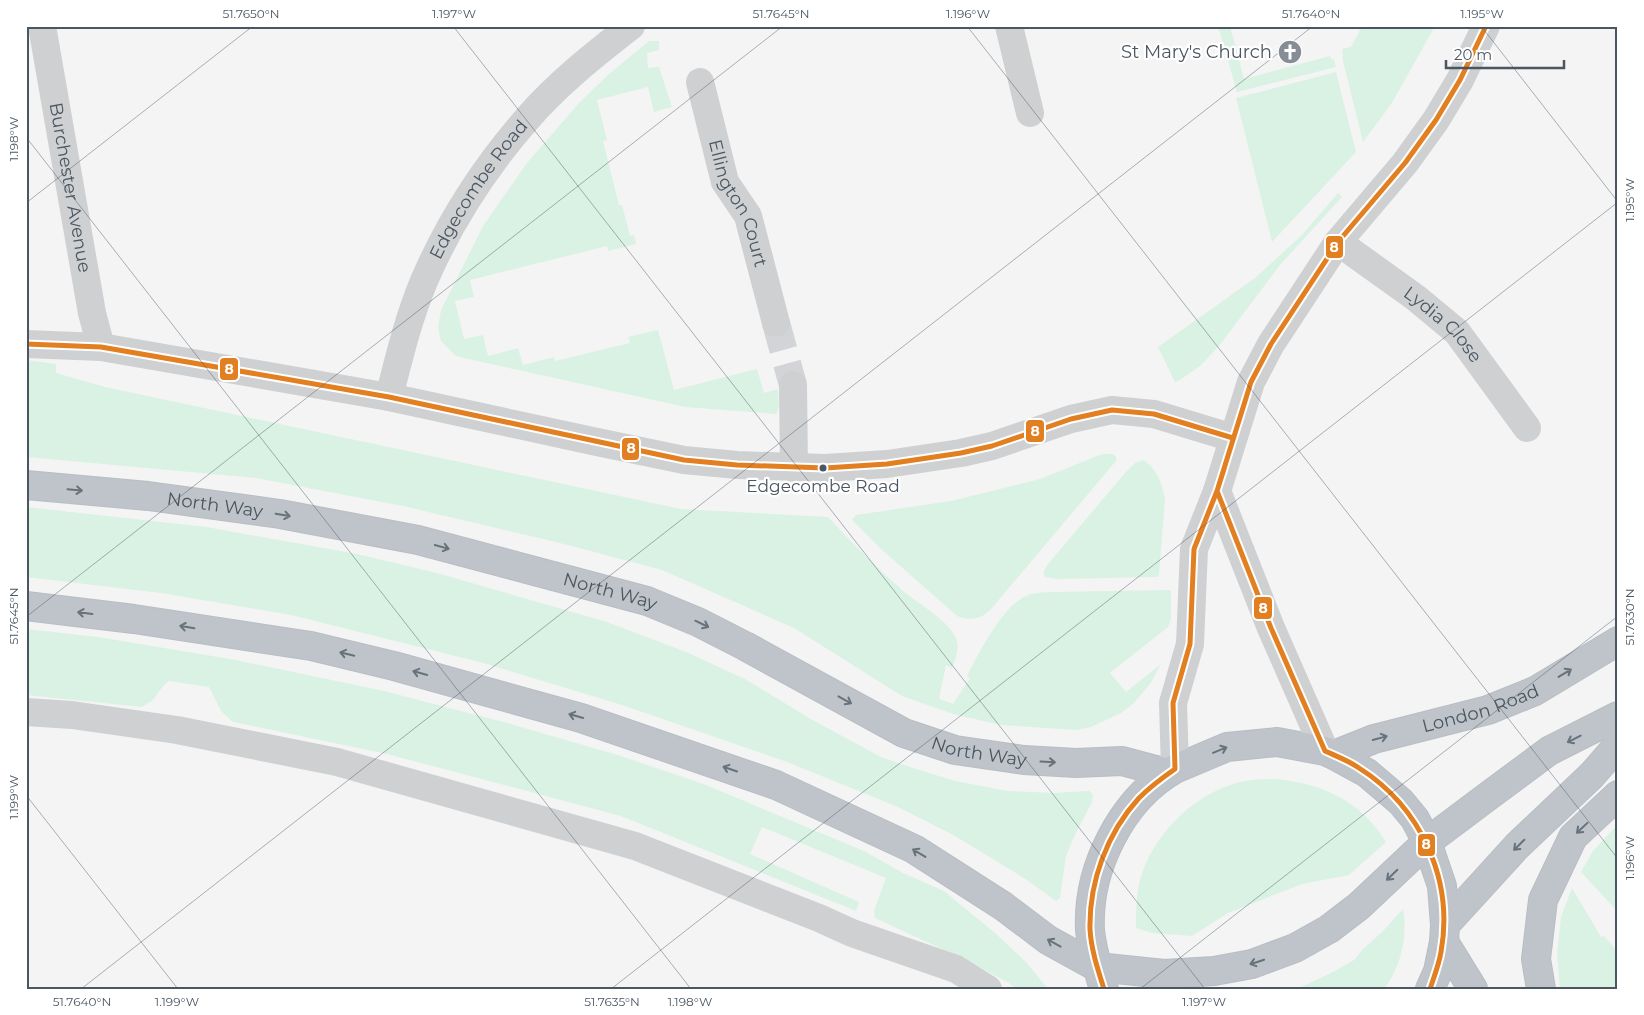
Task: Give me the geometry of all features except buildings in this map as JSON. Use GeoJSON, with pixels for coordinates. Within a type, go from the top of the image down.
{"type":"FeatureCollection","features":[{"type":"Feature","properties":{"kind":"highway","name":"North Way"},"geometry":{"type":"LineString","coordinates":[[26,485],[148,496],[280,514],[418,540],[647,601],[698,622],[737,642],[904,733],[955,750],[1024,760],[1076,763],[1122,761],[1171,771]]}},
{"type":"Feature","properties":{"kind":"highway"},"geometry":{"type":"LineString","coordinates":[[26,606],[134,619],[311,646],[394,666],[581,718],[776,785],[914,849],[1003,906],[1100,978],[1214,971],[1252,964],[1295,948],[1329,929],[1352,912],[1427,842],[1549,752],[1618,716]]}},
{"type":"Feature","properties":{"kind":"highway","name":"London Road"},"geometry":{"type":"LineString","coordinates":[[1329,753],[1374,739],[1488,710],[1535,690],[1618,642]]}},
{"type":"Feature","properties":{"kind":"highway"},"geometry":{"type":"LineString","coordinates":[[1100,978],[1090,929],[1092,895],[1104,852],[1121,820],[1140,796],[1171,771],[1227,747],[1277,742],[1329,753],[1367,773],[1401,802],[1414,819],[1427,842],[1442,886],[1445,934],[1438,971],[1430,989]]}},
{"type":"Feature","properties":{"kind":"highway"},"geometry":{"type":"LineString","coordinates":[[1445,934],[1517,846],[1592,775],[1618,745]]}},
{"type":"Feature","properties":{"kind":"highway"},"geometry":{"type":"LineString","coordinates":[[1592,775],[1618,761]]}},
{"type":"Feature","properties":{"kind":"highway"},"geometry":{"type":"LineString","coordinates":[[1541,989],[1536,959],[1543,900],[1573,837],[1618,795]]}},
{"type":"Feature","properties":{"kind":"highway"},"geometry":{"type":"LineString","coordinates":[[1445,934],[1473,989]]}},
{"type":"Feature","properties":{"kind":"street","name":"Burchester Avenue"},"geometry":{"type":"LineString","coordinates":[[42,26],[92,313],[101,347]]}},
{"type":"Feature","properties":{"kind":"street","name":"Edgecombe Road"},"geometry":{"type":"LineString","coordinates":[[389,397],[405,335],[424,282],[448,233],[474,189],[506,144],[534,111],[554,91],[631,26]]}},
{"type":"Feature","properties":{"kind":"street"},"geometry":{"type":"LineString","coordinates":[[1009,26],[1030,113]]}},
{"type":"Feature","properties":{"kind":"street"},"geometry":{"type":"LineString","coordinates":[[1171,771],[1173,703],[1190,644],[1194,549],[1217,491],[1251,382],[1271,344],[1338,242],[1405,163],[1436,120],[1460,80],[1486,26]]}},
{"type":"Feature","properties":{"kind":"street","name":"Ellington Court"},"geometry":{"type":"LineString","coordinates":[[700,82],[725,182],[748,216],[776,323]]}},
{"type":"Feature","properties":{"kind":"street","name":"Lydia Close"},"geometry":{"type":"LineString","coordinates":[[1338,242],[1416,298],[1457,332],[1527,428]]}},
{"type":"Feature","properties":{"kind":"street"},"geometry":{"type":"LineString","coordinates":[[26,344],[101,347],[389,397],[684,460],[737,465],[825,468],[888,464],[961,453],[992,446],[1071,419],[1112,410],[1154,414],[1233,438]]}},
{"type":"Feature","properties":{"kind":"street"},"geometry":{"type":"LineString","coordinates":[[794,386],[794,468]]}},
{"type":"Feature","properties":{"kind":"street"},"geometry":{"type":"LineString","coordinates":[[1217,491],[1271,628],[1329,753]]}},
{"type":"Feature","properties":{"kind":"street"},"geometry":{"type":"LineString","coordinates":[[26,712],[72,714],[177,730],[337,762],[635,846],[819,918],[852,933],[956,969],[988,989]]}},
{"type":"Feature","properties":{"kind":"green space"},"geometry":{"type":"Polygon","coordinates":[[[1218,26],[1230,26],[1244,79],[1330,56],[1331,59],[1334,59],[1336,67],[1237,92],[1218,26]]]}},
{"type":"Feature","properties":{"kind":"green space"},"geometry":{"type":"Polygon","coordinates":[[[1362,26],[1435,26],[1392,103],[1363,142],[1342,57],[1342,49],[1351,47],[1362,26]]]}},
{"type":"Feature","properties":{"kind":"green space"},"geometry":{"type":"Polygon","coordinates":[[[649,41],[659,41],[659,50],[647,53],[648,68],[659,67],[672,107],[654,112],[648,87],[597,100],[607,140],[603,141],[619,205],[622,205],[630,236],[634,235],[636,244],[608,251],[607,246],[470,280],[474,297],[455,301],[464,339],[483,335],[488,356],[518,348],[523,365],[554,357],[555,361],[630,343],[628,337],[658,330],[674,390],[757,369],[764,393],[778,389],[779,407],[776,414],[685,407],[456,356],[441,341],[438,328],[441,310],[483,226],[527,163],[579,103],[609,74],[649,41]]]}},
{"type":"Feature","properties":{"kind":"green space"},"geometry":{"type":"Polygon","coordinates":[[[1336,72],[1356,152],[1272,242],[1236,98],[1336,72]]]}},
{"type":"Feature","properties":{"kind":"green space"},"geometry":{"type":"Polygon","coordinates":[[[1338,193],[1342,197],[1280,265],[1219,346],[1200,366],[1175,382],[1158,347],[1255,278],[1301,236],[1338,193]]]}},
{"type":"Feature","properties":{"kind":"green space"},"geometry":{"type":"Polygon","coordinates":[[[26,360],[56,364],[56,373],[105,387],[681,509],[828,517],[892,581],[939,618],[952,631],[958,646],[957,653],[952,668],[946,665],[939,699],[953,704],[970,678],[967,676],[999,621],[1015,603],[1034,593],[1171,590],[1171,619],[1168,627],[1110,673],[1126,692],[1161,664],[1150,684],[1133,704],[1121,713],[1091,727],[1077,730],[1001,725],[953,714],[902,696],[794,628],[662,570],[568,545],[403,506],[256,478],[26,457],[26,360]]]}},
{"type":"Feature","properties":{"kind":"green space"},"geometry":{"type":"Polygon","coordinates":[[[1102,454],[1116,456],[1116,461],[991,609],[975,619],[957,616],[880,548],[852,520],[856,515],[951,501],[1040,479],[1102,454]]]}},
{"type":"Feature","properties":{"kind":"green space"},"geometry":{"type":"Polygon","coordinates":[[[1143,460],[1155,472],[1165,499],[1159,575],[1157,577],[1058,579],[1045,577],[1044,572],[1048,564],[1125,473],[1135,463],[1143,460]]]}},
{"type":"Feature","properties":{"kind":"green space"},"geometry":{"type":"Polygon","coordinates":[[[26,507],[206,527],[357,554],[437,573],[607,622],[686,652],[745,679],[809,718],[881,757],[955,781],[1008,791],[1053,793],[1089,791],[1093,794],[1092,802],[1066,856],[1060,898],[1056,901],[1024,878],[955,836],[898,807],[787,762],[622,705],[487,664],[291,615],[161,593],[26,577],[26,507]]]}},
{"type":"Feature","properties":{"kind":"green space"},"geometry":{"type":"Polygon","coordinates":[[[26,629],[98,637],[236,660],[384,691],[507,723],[621,756],[706,785],[864,851],[903,873],[944,891],[995,933],[1026,962],[1048,989],[1016,989],[1009,983],[970,962],[875,918],[874,911],[886,878],[762,827],[750,854],[859,902],[856,911],[621,816],[387,754],[233,722],[221,711],[209,687],[169,681],[153,700],[142,707],[26,695],[26,629]]]}},
{"type":"Feature","properties":{"kind":"green space"},"geometry":{"type":"Polygon","coordinates":[[[1276,779],[1309,785],[1339,797],[1364,815],[1376,827],[1386,842],[1349,875],[1302,884],[1228,913],[1192,936],[1152,933],[1136,928],[1137,895],[1143,870],[1152,851],[1164,833],[1179,817],[1195,803],[1213,792],[1232,784],[1252,780],[1276,779]]]}},
{"type":"Feature","properties":{"kind":"green space"},"geometry":{"type":"Polygon","coordinates":[[[1618,824],[1618,912],[1581,872],[1593,851],[1618,824]]]}},
{"type":"Feature","properties":{"kind":"green space"},"geometry":{"type":"Polygon","coordinates":[[[1572,888],[1601,937],[1604,936],[1618,952],[1618,989],[1560,989],[1557,954],[1561,917],[1572,888]]]}},
{"type":"Feature","properties":{"kind":"green space"},"geometry":{"type":"Polygon","coordinates":[[[1403,909],[1405,930],[1402,951],[1395,971],[1384,989],[1297,989],[1354,960],[1403,909]]]}},
{"type":"Feature","properties":{"kind":"tunnel"},"geometry":{"type":"LineString","coordinates":[[776,323],[793,385]]}},
{"type":"Feature","properties":{"kind":"transit line","name":"8"},"geometry":{"type":"LineString","coordinates":[[1104,989],[1093,952],[1090,929],[1093,894],[1097,876],[1109,842],[1128,812],[1147,790],[1175,769],[1173,703],[1190,644],[1194,549],[1217,491],[1251,382],[1271,344],[1338,242],[1405,163],[1436,120],[1460,80],[1486,26]]}},
{"type":"Feature","properties":{"kind":"transit line","name":"8"},"geometry":{"type":"LineString","coordinates":[[26,344],[101,347],[389,397],[684,460],[737,465],[825,468],[887,464],[961,453],[992,446],[1071,419],[1112,410],[1154,414],[1233,438]]}},
{"type":"Feature","properties":{"kind":"transit line","name":"8"},"geometry":{"type":"LineString","coordinates":[[1224,469],[1217,491],[1271,628],[1325,751],[1355,765],[1381,784],[1400,803],[1416,824],[1428,848],[1437,872],[1442,898],[1444,925],[1440,957],[1430,989]]}},
{"type":"Feature","properties":{"kind":"place","name":"St Mary's Church"},"geometry":{"type":"Point","coordinates":[1290,52]}},
{"type":"Feature","properties":{"kind":"place","name":"Edgecombe Road"},"geometry":{"type":"Point","coordinates":[823,468]}}]}
